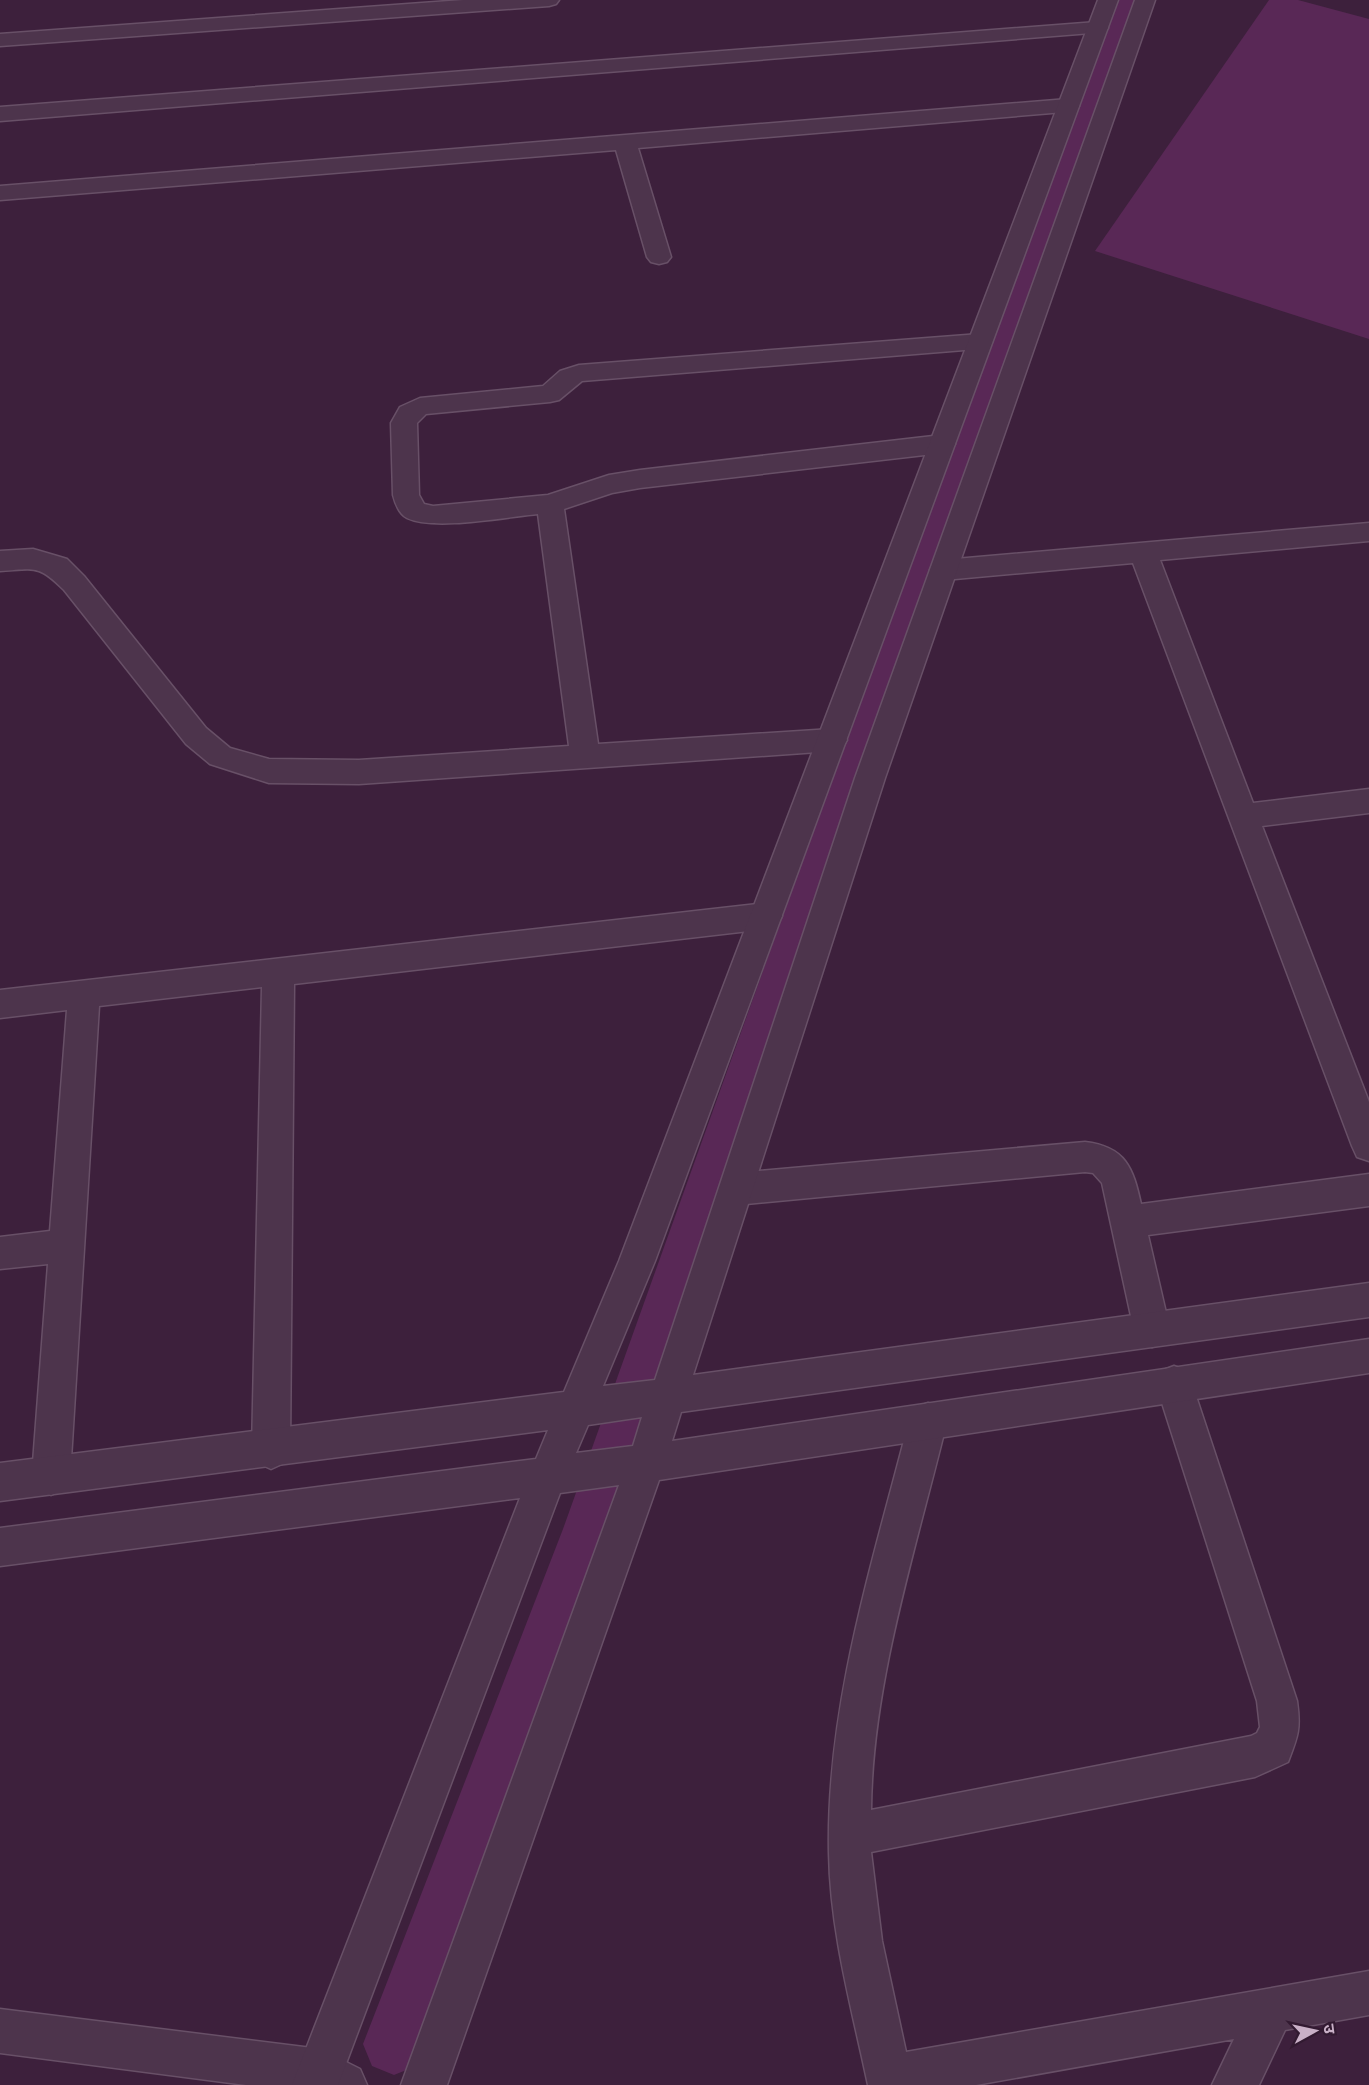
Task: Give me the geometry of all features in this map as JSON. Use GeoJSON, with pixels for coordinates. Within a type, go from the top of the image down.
{"type":"FeatureCollection","features":[{"type":"Feature","properties":{"kind":"street"},"geometry":{"type":"LineString","coordinates":[[0,40],[549,0]]}},
{"type":"Feature","properties":{"kind":"street"},"geometry":{"type":"LineString","coordinates":[[424,2085],[646,1463],[870,778],[1145,0]]}},
{"type":"Feature","properties":{"kind":"street"},"geometry":{"type":"LineString","coordinates":[[0,114],[1102,14],[637,1261],[548,1475],[326,2081],[0,2031]]}},
{"type":"Feature","properties":{"kind":"street"},"geometry":{"type":"LineString","coordinates":[[0,193],[1068,106]]}},
{"type":"Feature","properties":{"kind":"street"},"geometry":{"type":"LineString","coordinates":[[625,142],[640,200],[659,257]]}},
{"type":"Feature","properties":{"kind":"street"},"geometry":{"type":"LineString","coordinates":[[942,444],[640,478],[609,484],[550,504],[433,515],[417,513],[409,506],[406,495],[404,423],[409,413],[420,406],[550,394],[568,376],[596,371],[980,342]]}},
{"type":"Feature","properties":{"kind":"street"},"geometry":{"type":"LineString","coordinates":[[550,504],[585,757]]}},
{"type":"Feature","properties":{"kind":"street"},"geometry":{"type":"LineString","coordinates":[[944,570],[1369,532]]}},
{"type":"Feature","properties":{"kind":"street"},"geometry":{"type":"LineString","coordinates":[[1143,553],[1369,1146]]}},
{"type":"Feature","properties":{"kind":"street"},"geometry":{"type":"LineString","coordinates":[[0,561],[33,559],[57,566],[74,583],[196,736],[220,756],[269,771],[348,772],[832,740]]}},
{"type":"Feature","properties":{"kind":"street"},"geometry":{"type":"LineString","coordinates":[[1244,816],[1369,801]]}},
{"type":"Feature","properties":{"kind":"street"},"geometry":{"type":"LineString","coordinates":[[0,1004],[766,916]]}},
{"type":"Feature","properties":{"kind":"street"},"geometry":{"type":"LineString","coordinates":[[271,1450],[278,972]]}},
{"type":"Feature","properties":{"kind":"street"},"geometry":{"type":"LineString","coordinates":[[51,1476],[84,994]]}},
{"type":"Feature","properties":{"kind":"street"},"geometry":{"type":"LineString","coordinates":[[736,1189],[1085,1157],[1101,1159],[1110,1166],[1118,1179],[1152,1330]]}},
{"type":"Feature","properties":{"kind":"street"},"geometry":{"type":"LineString","coordinates":[[1128,1222],[1369,1190]]}},
{"type":"Feature","properties":{"kind":"street"},"geometry":{"type":"LineString","coordinates":[[0,1253],[67,1245]]}},
{"type":"Feature","properties":{"kind":"street"},"geometry":{"type":"LineString","coordinates":[[0,1482],[271,1450],[1369,1300]]}},
{"type":"Feature","properties":{"kind":"street"},"geometry":{"type":"LineString","coordinates":[[0,1547],[646,1463],[1369,1356]]}},
{"type":"Feature","properties":{"kind":"street"},"geometry":{"type":"LineString","coordinates":[[851,1835],[1255,1756],[1274,1747],[1280,1727],[1277,1701],[1174,1384]]}},
{"type":"Feature","properties":{"kind":"street"},"geometry":{"type":"LineString","coordinates":[[928,1421],[868,1668],[854,1768],[850,1852],[859,1942],[890,2081],[1369,1993]]}},
{"type":"Feature","properties":{"kind":"street"},"geometry":{"type":"LineString","coordinates":[[1235,2085],[1271,2010]]}},
{"type":"Feature","properties":{"kind":"shaded area"},"geometry":{"type":"Polygon","coordinates":[[[1269,0],[1298,0],[1369,19],[1369,339],[1095,251],[1269,0]]]}},
{"type":"Feature","properties":{"kind":"waterway"},"geometry":{"type":"LineString","coordinates":[[394,2044],[590,1529],[1126,0]]}}]}
